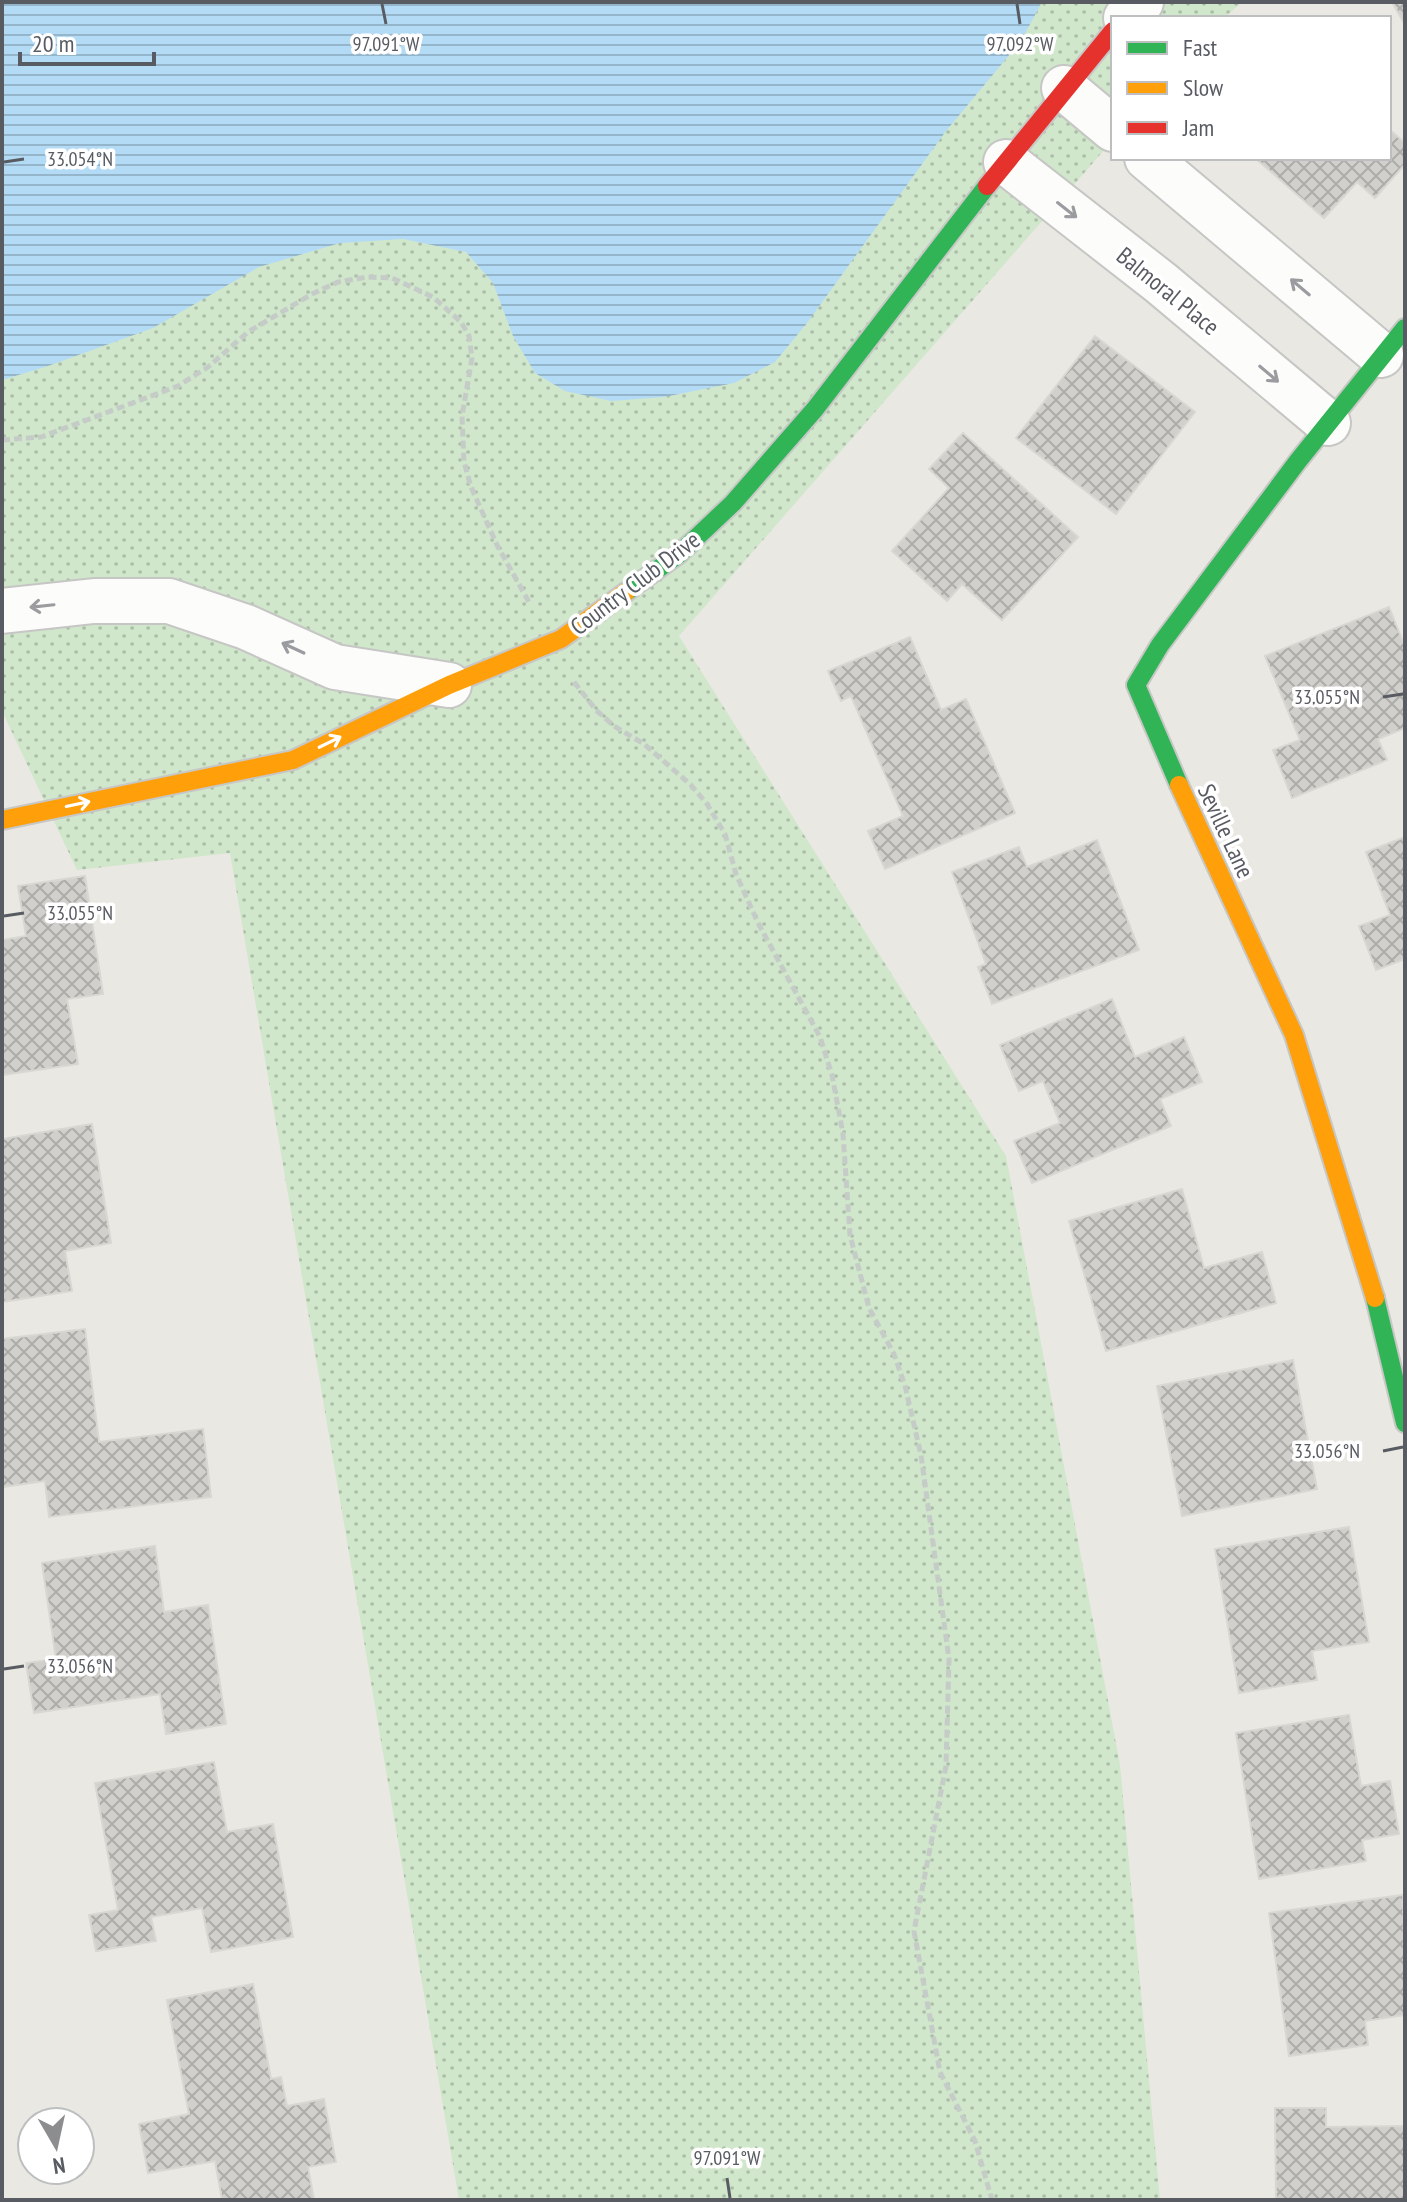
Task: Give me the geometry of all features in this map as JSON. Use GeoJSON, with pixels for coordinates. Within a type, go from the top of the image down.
{"type":"FeatureCollection","features":[{"type":"Feature","properties":{"kind":"street","name":"Country Club Drive"},"geometry":{"type":"LineString","coordinates":[[2,820],[293,760],[449,685],[549,646],[679,554],[733,503],[815,409],[1064,88],[1111,33]]}},
{"type":"Feature","properties":{"kind":"street"},"geometry":{"type":"LineString","coordinates":[[1064,88],[1111,127]]}},
{"type":"Feature","properties":{"kind":"street"},"geometry":{"type":"LineString","coordinates":[[1150,160],[1393,342]]}},
{"type":"Feature","properties":{"kind":"street","name":"Balmoral Place"},"geometry":{"type":"LineString","coordinates":[[1006,162],[1161,283],[1328,423]]}},
{"type":"Feature","properties":{"kind":"street","name":"Seville Lane"},"geometry":{"type":"LineString","coordinates":[[1393,342],[1160,645],[1136,685],[1161,747],[1294,1035],[1378,1308],[1405,1423]]}},
{"type":"Feature","properties":{"kind":"street"},"geometry":{"type":"LineString","coordinates":[[2,611],[94,601],[169,601],[246,627],[335,667],[449,685]]}},
{"type":"Feature","properties":{"kind":"path"},"geometry":{"type":"LineString","coordinates":[[2,440],[41,437],[178,386],[208,367],[248,332],[338,282],[367,277],[392,278],[413,286],[449,310],[469,336],[472,358],[462,416],[464,462],[471,487],[497,545],[529,601],[549,646],[596,710],[614,726],[644,744],[691,785],[707,804],[725,834],[736,874],[758,923],[820,1037],[832,1075],[843,1134],[850,1235],[869,1308],[894,1354],[918,1441],[949,1659],[946,1766],[914,1931],[940,2072],[975,2141],[992,2200]]}},
{"type":"Feature","properties":{"kind":"green space"},"geometry":{"type":"Polygon","coordinates":[[[2,2],[1242,2],[1226,16],[1111,16],[1111,142],[679,636],[1006,1156],[1120,1765],[1160,2200],[459,2200],[230,853],[77,870],[2,711],[2,2]]]}},
{"type":"Feature","properties":{"kind":"water"},"geometry":{"type":"Polygon","coordinates":[[[2,2],[1042,2],[1021,41],[946,131],[807,323],[775,362],[734,383],[664,397],[611,401],[565,391],[535,373],[513,336],[493,283],[466,252],[403,239],[340,243],[259,267],[153,328],[2,380],[2,2]]]}},
{"type":"Feature","properties":{"kind":"building"},"geometry":{"type":"Polygon","coordinates":[[[1392,2],[1405,2],[1405,25],[1392,2]]]}},
{"type":"Feature","properties":{"kind":"building"},"geometry":{"type":"Polygon","coordinates":[[[1391,131],[1405,143],[1405,164],[1375,198],[1357,182],[1324,218],[1257,160],[1391,160],[1391,131]]]}},
{"type":"Feature","properties":{"kind":"building"},"geometry":{"type":"Polygon","coordinates":[[[1095,336],[1195,412],[1116,514],[1016,438],[1095,336]]]}},
{"type":"Feature","properties":{"kind":"building"},"geometry":{"type":"Polygon","coordinates":[[[963,433],[1078,537],[1002,620],[962,584],[947,601],[892,551],[949,488],[929,469],[963,433]]]}},
{"type":"Feature","properties":{"kind":"building"},"geometry":{"type":"Polygon","coordinates":[[[1389,607],[1405,647],[1405,728],[1378,739],[1387,760],[1292,798],[1273,750],[1300,740],[1265,656],[1389,607]]]}},
{"type":"Feature","properties":{"kind":"building"},"geometry":{"type":"Polygon","coordinates":[[[910,637],[941,710],[966,699],[1015,813],[885,869],[868,831],[903,816],[851,696],[841,701],[828,671],[910,637]]]}},
{"type":"Feature","properties":{"kind":"building"},"geometry":{"type":"Polygon","coordinates":[[[1405,837],[1405,959],[1376,970],[1359,926],[1390,915],[1366,852],[1405,837]]]}},
{"type":"Feature","properties":{"kind":"building"},"geometry":{"type":"Polygon","coordinates":[[[1097,840],[1139,950],[992,1004],[978,967],[986,964],[952,872],[1019,847],[1027,867],[1097,840]]]}},
{"type":"Feature","properties":{"kind":"building"},"geometry":{"type":"Polygon","coordinates":[[[85,876],[103,994],[67,999],[78,1064],[2,1075],[2,940],[26,936],[18,886],[85,876]]]}},
{"type":"Feature","properties":{"kind":"building"},"geometry":{"type":"Polygon","coordinates":[[[1112,999],[1135,1057],[1184,1037],[1202,1082],[1160,1099],[1171,1126],[1032,1183],[1014,1141],[1060,1123],[1043,1081],[1019,1091],[1000,1045],[1112,999]]]}},
{"type":"Feature","properties":{"kind":"building"},"geometry":{"type":"Polygon","coordinates":[[[92,1124],[111,1243],[65,1251],[72,1291],[2,1302],[2,1139],[92,1124]]]}},
{"type":"Feature","properties":{"kind":"building"},"geometry":{"type":"Polygon","coordinates":[[[1182,1189],[1204,1268],[1262,1252],[1276,1303],[1106,1351],[1069,1221],[1182,1189]]]}},
{"type":"Feature","properties":{"kind":"building"},"geometry":{"type":"Polygon","coordinates":[[[85,1329],[99,1442],[203,1429],[211,1497],[49,1517],[45,1481],[2,1487],[2,1339],[85,1329]]]}},
{"type":"Feature","properties":{"kind":"building"},"geometry":{"type":"Polygon","coordinates":[[[1293,1360],[1317,1489],[1182,1516],[1157,1386],[1293,1360]]]}},
{"type":"Feature","properties":{"kind":"building"},"geometry":{"type":"Polygon","coordinates":[[[1349,1527],[1369,1642],[1312,1651],[1317,1680],[1239,1693],[1215,1549],[1349,1527]]]}},
{"type":"Feature","properties":{"kind":"building"},"geometry":{"type":"Polygon","coordinates":[[[155,1546],[164,1612],[208,1605],[226,1724],[166,1734],[160,1694],[34,1713],[26,1663],[56,1659],[42,1563],[155,1546]]]}},
{"type":"Feature","properties":{"kind":"building"},"geometry":{"type":"Polygon","coordinates":[[[1349,1715],[1361,1786],[1390,1781],[1399,1834],[1362,1840],[1366,1861],[1259,1879],[1236,1733],[1349,1715]]]}},
{"type":"Feature","properties":{"kind":"building"},"geometry":{"type":"Polygon","coordinates":[[[214,1762],[227,1832],[273,1824],[293,1937],[211,1952],[202,1908],[151,1917],[156,1941],[96,1951],[89,1915],[118,1910],[95,1783],[214,1762]]]}},
{"type":"Feature","properties":{"kind":"building"},"geometry":{"type":"Polygon","coordinates":[[[1403,1895],[1405,2015],[1365,2021],[1368,2045],[1289,2056],[1269,1913],[1403,1895]]]}},
{"type":"Feature","properties":{"kind":"building"},"geometry":{"type":"Polygon","coordinates":[[[253,1984],[271,2079],[281,2077],[287,2106],[324,2099],[336,2162],[308,2167],[314,2200],[222,2200],[215,2161],[148,2173],[139,2124],[189,2114],[167,2000],[253,1984]]]}},
{"type":"Feature","properties":{"kind":"building"},"geometry":{"type":"Polygon","coordinates":[[[1275,2108],[1326,2108],[1326,2127],[1405,2126],[1405,2200],[1276,2200],[1275,2108]]]}},
{"type":"Feature","properties":{"kind":"traffic: fast"},"geometry":{"type":"LineString","coordinates":[[626,592],[679,554],[733,503],[815,409],[987,186]]}},
{"type":"Feature","properties":{"kind":"traffic: fast"},"geometry":{"type":"LineString","coordinates":[[1179,785],[1136,685],[1160,645],[1298,461],[1405,328]]}},
{"type":"Feature","properties":{"kind":"traffic: fast"},"geometry":{"type":"LineString","coordinates":[[1375,1298],[1405,1423]]}},
{"type":"Feature","properties":{"kind":"traffic: slow"},"geometry":{"type":"LineString","coordinates":[[2,820],[293,760],[449,685],[561,639],[626,592]]}},
{"type":"Feature","properties":{"kind":"traffic: slow"},"geometry":{"type":"LineString","coordinates":[[1179,785],[1294,1035],[1375,1298]]}},
{"type":"Feature","properties":{"kind":"traffic: jam"},"geometry":{"type":"LineString","coordinates":[[987,186],[1111,33]]}}]}
